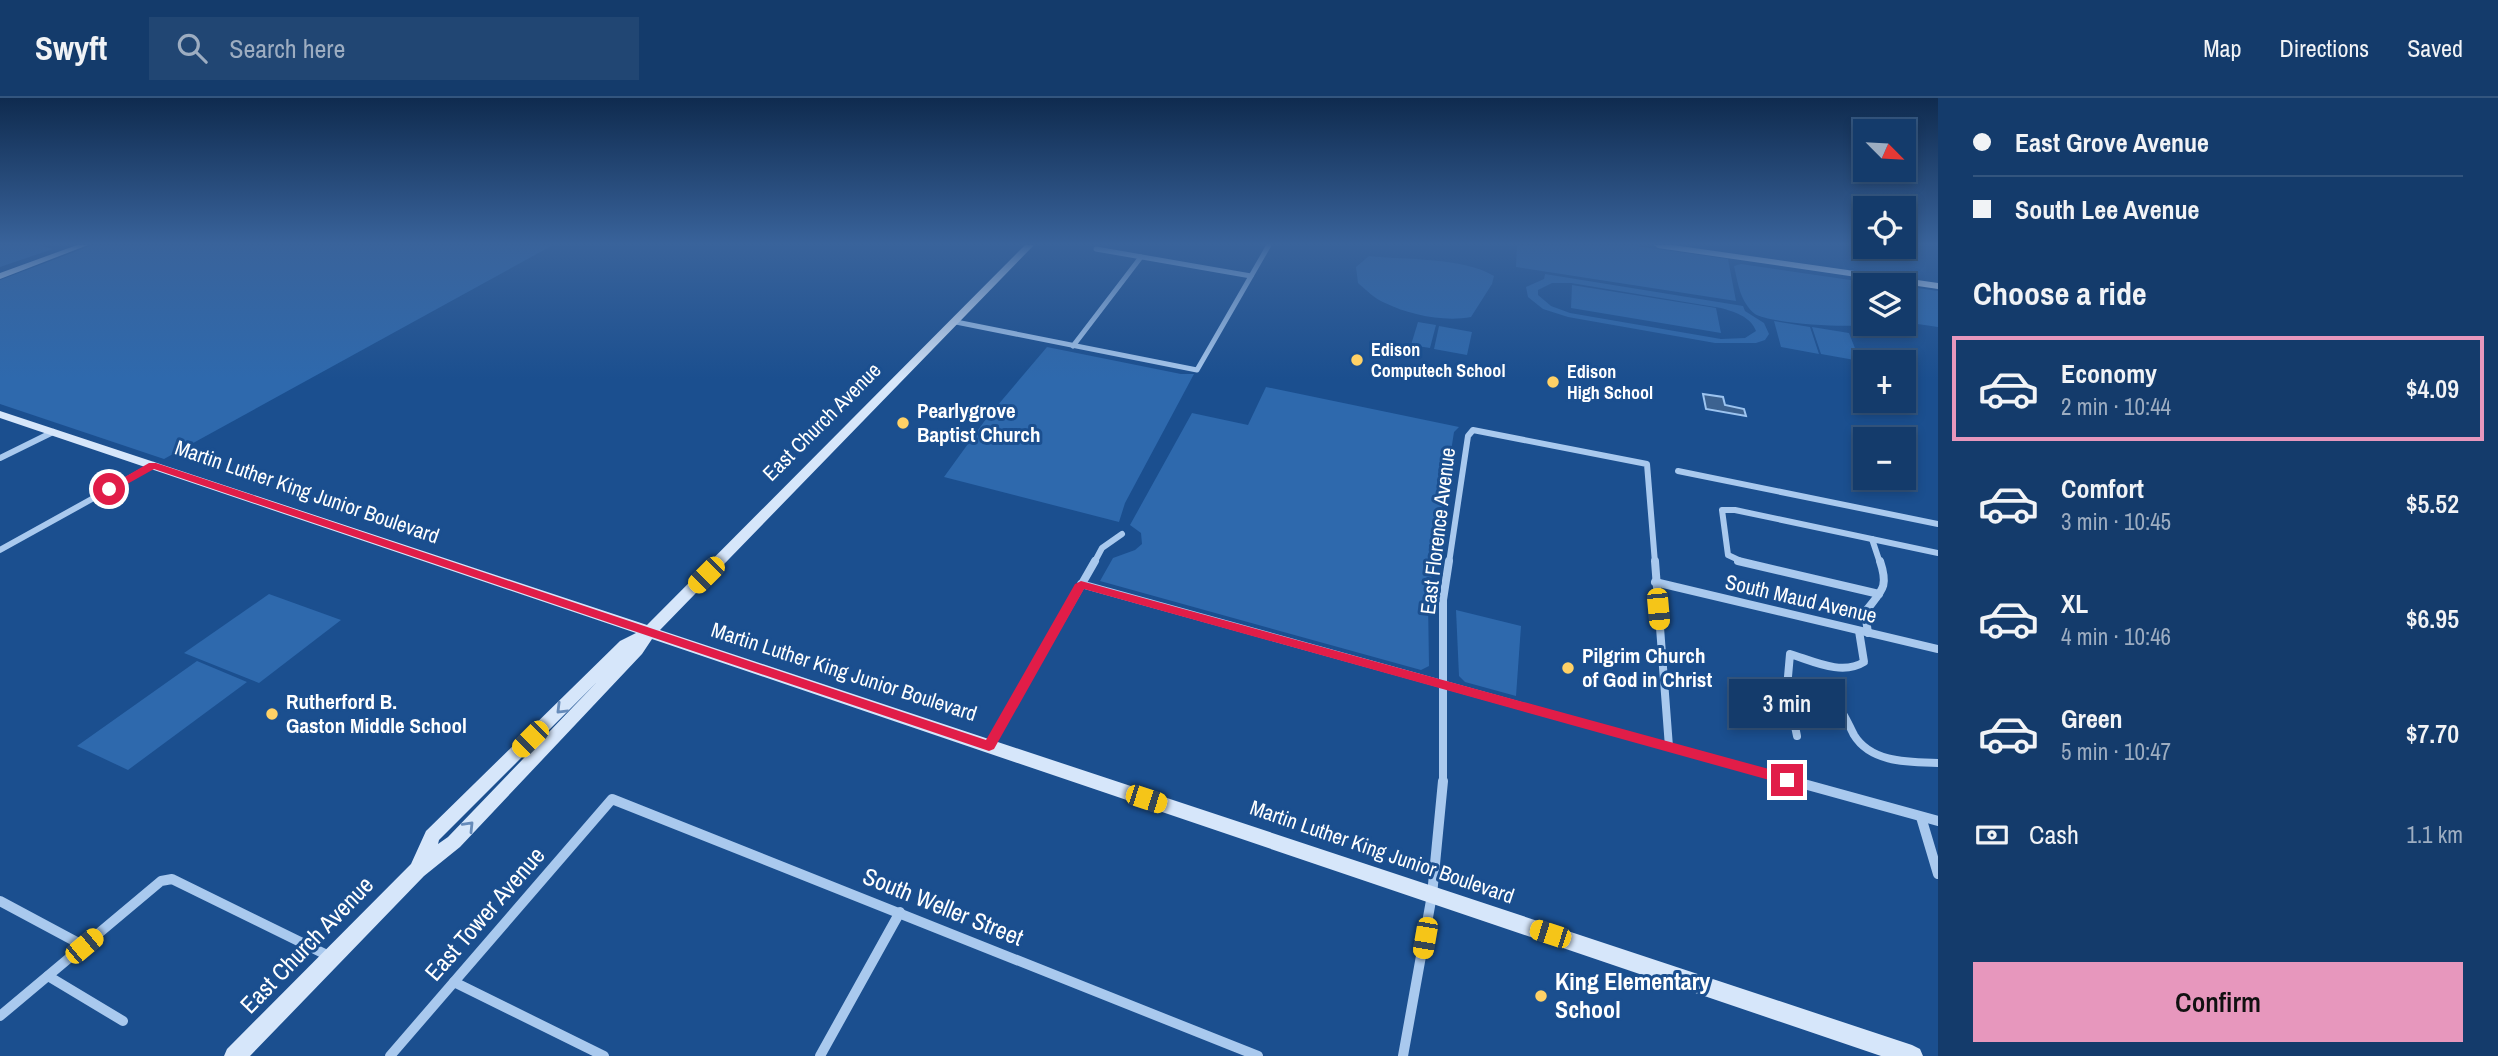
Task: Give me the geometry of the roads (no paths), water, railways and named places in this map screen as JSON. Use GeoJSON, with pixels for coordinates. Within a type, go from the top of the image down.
{"type":"FeatureCollection","features":[{"type":"Feature","properties":{"kind":"street","name":"East Church Avenue"},"geometry":{"type":"LineString","coordinates":[[235,1056],[417,870],[432,836],[625,645],[648,633],[987,290]]}},
{"type":"Feature","properties":{"kind":"street"},"geometry":{"type":"LineString","coordinates":[[1073,345],[1116,290]]}},
{"type":"Feature","properties":{"kind":"street"},"geometry":{"type":"LineString","coordinates":[[956,322],[1196,370],[1242,290]]}},
{"type":"Feature","properties":{"kind":"street","name":"Martin Luther King Junior Boulevard"},"geometry":{"type":"LineString","coordinates":[[0,414],[1912,1056]]}},
{"type":"Feature","properties":{"kind":"street","name":"East Florence Avenue"},"geometry":{"type":"LineString","coordinates":[[1403,1056],[1432,895],[1443,784],[1443,600],[1468,436],[1474,430],[1489,431],[1647,464],[1655,582]]}},
{"type":"Feature","properties":{"kind":"street"},"geometry":{"type":"LineString","coordinates":[[0,458],[53,432]]}},
{"type":"Feature","properties":{"kind":"street"},"geometry":{"type":"LineString","coordinates":[[0,550],[153,466]]}},
{"type":"Feature","properties":{"kind":"street"},"geometry":{"type":"LineString","coordinates":[[1678,471],[1938,523]]}},
{"type":"Feature","properties":{"kind":"street"},"geometry":{"type":"LineString","coordinates":[[1879,594],[1738,561],[1728,555],[1722,510],[1735,510],[1938,553]]}},
{"type":"Feature","properties":{"kind":"street"},"geometry":{"type":"LineString","coordinates":[[989,746],[1102,548],[1122,534]]}},
{"type":"Feature","properties":{"kind":"street"},"geometry":{"type":"LineString","coordinates":[[1797,736],[1787,688],[1790,654],[1847,669],[1859,667],[1864,662],[1865,612],[1886,580],[1872,539]]}},
{"type":"Feature","properties":{"kind":"street"},"geometry":{"type":"LineString","coordinates":[[1655,582],[1669,747]]}},
{"type":"Feature","properties":{"kind":"street","name":"South Maud Avenue"},"geometry":{"type":"LineString","coordinates":[[1655,582],[1938,649]]}},
{"type":"Feature","properties":{"kind":"street"},"geometry":{"type":"LineString","coordinates":[[1081,584],[1938,821]]}},
{"type":"Feature","properties":{"kind":"street"},"geometry":{"type":"LineString","coordinates":[[1787,688],[1836,705],[1858,740],[1872,750],[1900,762],[1938,763]]}},
{"type":"Feature","properties":{"kind":"street","name":"South Weller Street"},"geometry":{"type":"LineString","coordinates":[[612,799],[1258,1056]]}},
{"type":"Feature","properties":{"kind":"street","name":"East Tower Avenue"},"geometry":{"type":"LineString","coordinates":[[390,1056],[612,799]]}},
{"type":"Feature","properties":{"kind":"street"},"geometry":{"type":"LineString","coordinates":[[1921,817],[1938,874]]}},
{"type":"Feature","properties":{"kind":"street"},"geometry":{"type":"LineString","coordinates":[[0,1016],[161,881],[172,879],[331,958]]}},
{"type":"Feature","properties":{"kind":"street"},"geometry":{"type":"LineString","coordinates":[[0,901],[84,946]]}},
{"type":"Feature","properties":{"kind":"street"},"geometry":{"type":"LineString","coordinates":[[820,1056],[900,912]]}},
{"type":"Feature","properties":{"kind":"street"},"geometry":{"type":"LineString","coordinates":[[48,976],[123,1021]]}},
{"type":"Feature","properties":{"kind":"street"},"geometry":{"type":"LineString","coordinates":[[454,982],[604,1056]]}},
{"type":"Feature","properties":{"kind":"place","name":"Edison Computech School"},"geometry":{"type":"Point","coordinates":[1357,360]}},
{"type":"Feature","properties":{"kind":"place","name":"Edison High School"},"geometry":{"type":"Point","coordinates":[1553,382]}},
{"type":"Feature","properties":{"kind":"place","name":"Pearlygrove Baptist Church"},"geometry":{"type":"Point","coordinates":[903,423]}},
{"type":"Feature","properties":{"kind":"place","name":"Pilgrim Church of God in Christ"},"geometry":{"type":"Point","coordinates":[1568,668]}},
{"type":"Feature","properties":{"kind":"place","name":"Rutherford B. Gaston Middle School"},"geometry":{"type":"Point","coordinates":[272,714]}},
{"type":"Feature","properties":{"kind":"place","name":"King Elementary School"},"geometry":{"type":"Point","coordinates":[1541,996]}}]}
